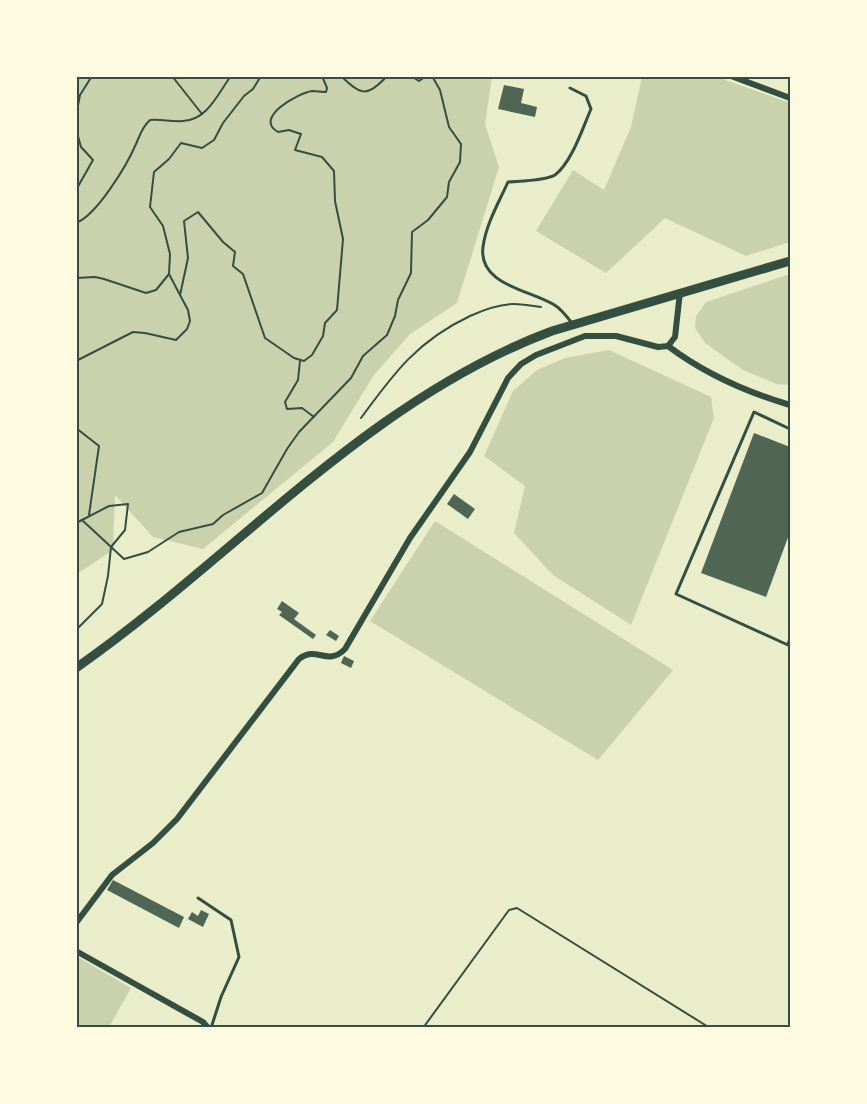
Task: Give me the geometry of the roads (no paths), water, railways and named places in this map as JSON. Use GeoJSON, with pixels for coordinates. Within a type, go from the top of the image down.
{"type":"FeatureCollection","features":[{"type":"Feature","properties":{"kind":"main road"},"geometry":{"type":"LineString","coordinates":[[76,668],[129,629],[369,433],[422,396],[478,363],[520,343],[573,324],[790,261]]}},
{"type":"Feature","properties":{"kind":"street"},"geometry":{"type":"LineString","coordinates":[[730,76],[790,98]]}},
{"type":"Feature","properties":{"kind":"street"},"geometry":{"type":"LineString","coordinates":[[668,346],[675,337],[680,292]]}},
{"type":"Feature","properties":{"kind":"street"},"geometry":{"type":"LineString","coordinates":[[76,923],[112,875],[153,843],[177,819],[299,659],[312,653],[328,658],[336,657],[345,649],[410,538],[470,452],[508,378],[521,364],[536,355],[585,336],[616,336],[658,347],[668,346],[688,361],[716,376],[761,396],[790,405]]}},
{"type":"Feature","properties":{"kind":"street"},"geometry":{"type":"LineString","coordinates":[[76,951],[210,1028]]}},
{"type":"Feature","properties":{"kind":"lane"},"geometry":{"type":"LineString","coordinates":[[570,88],[586,96],[591,109],[572,153],[554,175],[508,182],[486,232],[483,260],[493,276],[559,308],[573,324]]}},
{"type":"Feature","properties":{"kind":"lane"},"geometry":{"type":"LineString","coordinates":[[790,429],[754,412],[676,594],[788,645],[790,638]]}},
{"type":"Feature","properties":{"kind":"lane"},"geometry":{"type":"LineString","coordinates":[[198,898],[231,920],[239,957],[210,1028]]}}]}
